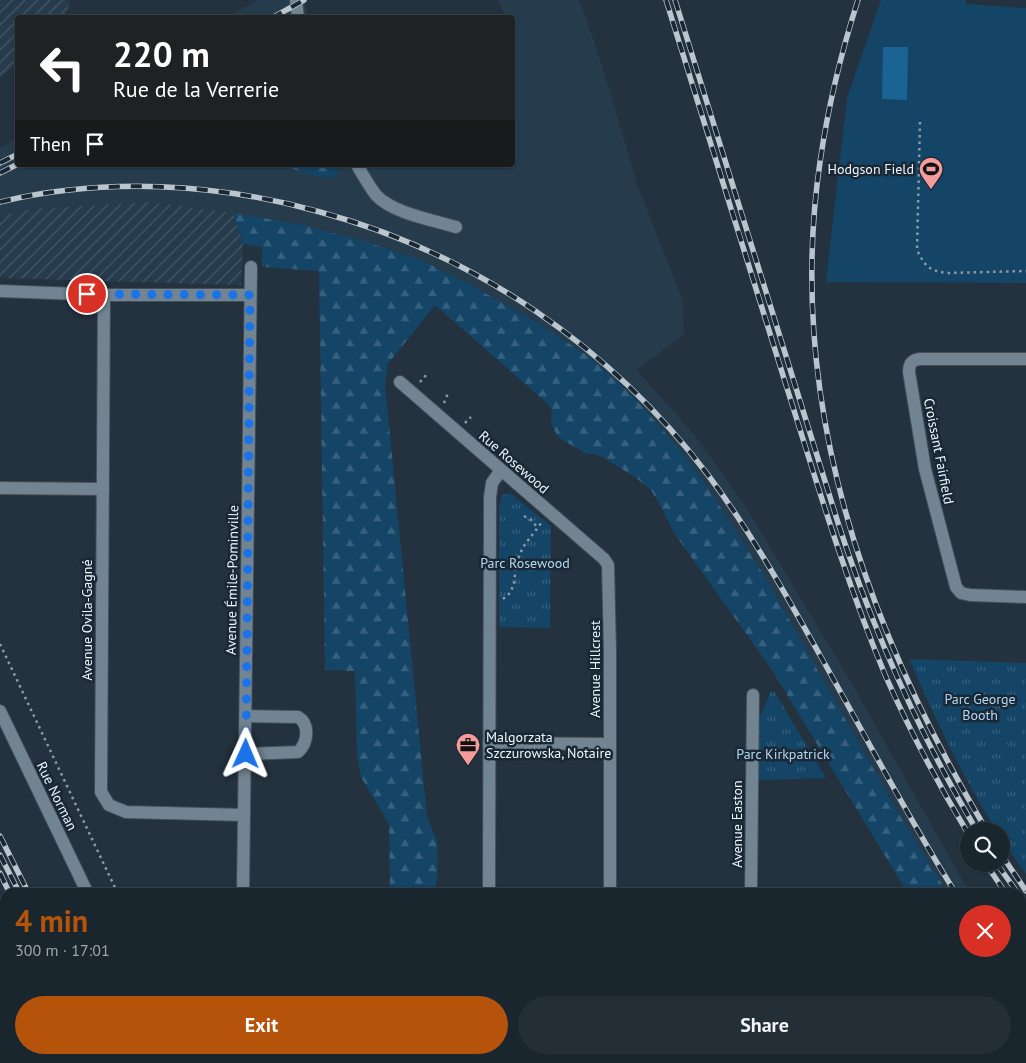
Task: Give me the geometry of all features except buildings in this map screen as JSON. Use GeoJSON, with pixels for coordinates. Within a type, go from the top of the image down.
{"type":"FeatureCollection","features":[{"type":"Feature","properties":{"kind":"street"},"geometry":{"type":"LineString","coordinates":[[296,0],[298,15]]}},
{"type":"Feature","properties":{"kind":"street"},"geometry":{"type":"LineString","coordinates":[[358,167],[377,196],[387,204],[400,210],[456,227]]}},
{"type":"Feature","properties":{"kind":"street","name":"Avenue Émile-Pominville"},"geometry":{"type":"LineString","coordinates":[[243,888],[251,267]]}},
{"type":"Feature","properties":{"kind":"street"},"geometry":{"type":"LineString","coordinates":[[0,291],[104,295],[250,295]]}},
{"type":"Feature","properties":{"kind":"street","name":"Avenue Ovila-Gagné"},"geometry":{"type":"LineString","coordinates":[[104,295],[100,787],[103,797],[114,808],[126,812],[244,815]]}},
{"type":"Feature","properties":{"kind":"street","name":"Croissant Fairfield"},"geometry":{"type":"LineString","coordinates":[[1026,359],[920,359],[910,363],[909,372],[925,469],[958,590],[970,595],[1026,596]]}},
{"type":"Feature","properties":{"kind":"street","name":"Rue Rosewood"},"geometry":{"type":"LineString","coordinates":[[400,382],[604,559],[608,565]]}},
{"type":"Feature","properties":{"kind":"street"},"geometry":{"type":"LineString","coordinates":[[490,888],[490,497],[492,483],[501,470]]}},
{"type":"Feature","properties":{"kind":"street"},"geometry":{"type":"LineString","coordinates":[[0,488],[103,489]]}},
{"type":"Feature","properties":{"kind":"street","name":"Avenue Hillcrest"},"geometry":{"type":"LineString","coordinates":[[608,565],[610,584],[610,888]]}},
{"type":"Feature","properties":{"kind":"street","name":"Avenue Easton"},"geometry":{"type":"LineString","coordinates":[[751,888],[753,695]]}},
{"type":"Feature","properties":{"kind":"street","name":"Rue Norman"},"geometry":{"type":"LineString","coordinates":[[0,712],[86,888]]}},
{"type":"Feature","properties":{"kind":"street"},"geometry":{"type":"LineString","coordinates":[[246,716],[298,716],[304,724],[306,734],[304,745],[298,752],[246,754]]}},
{"type":"Feature","properties":{"kind":"street"},"geometry":{"type":"LineString","coordinates":[[490,743],[609,744]]}},
{"type":"Feature","properties":{"kind":"path"},"geometry":{"type":"LineString","coordinates":[[920,122],[917,250],[927,267],[934,271],[946,272],[1026,271]]}},
{"type":"Feature","properties":{"kind":"path"},"geometry":{"type":"LineString","coordinates":[[419,384],[427,374]]}},
{"type":"Feature","properties":{"kind":"path"},"geometry":{"type":"LineString","coordinates":[[443,406],[448,393]]}},
{"type":"Feature","properties":{"kind":"path"},"geometry":{"type":"LineString","coordinates":[[464,424],[470,417]]}},
{"type":"Feature","properties":{"kind":"path"},"geometry":{"type":"LineString","coordinates":[[524,516],[531,520],[535,526]]}},
{"type":"Feature","properties":{"kind":"path"},"geometry":{"type":"LineString","coordinates":[[499,600],[506,597],[513,589],[516,564],[521,553],[535,526],[545,519]]}},
{"type":"Feature","properties":{"kind":"path"},"geometry":{"type":"LineString","coordinates":[[0,644],[115,888]]}},
{"type":"Feature","properties":{"kind":"shaded area"},"geometry":{"type":"Polygon","coordinates":[[[0,0],[70,0],[66,15],[15,15],[15,64],[0,79],[0,0]]]}},
{"type":"Feature","properties":{"kind":"shaded area"},"geometry":{"type":"Polygon","coordinates":[[[257,0],[305,0],[308,15],[232,15],[257,0]]]}},
{"type":"Feature","properties":{"kind":"shaded area"},"geometry":{"type":"Polygon","coordinates":[[[498,0],[579,0],[609,88],[637,184],[683,301],[684,334],[637,370],[697,438],[744,504],[851,682],[968,888],[945,888],[903,821],[764,575],[703,480],[677,446],[631,394],[591,358],[538,323],[469,284],[421,260],[265,219],[148,202],[32,209],[0,216],[0,148],[15,139],[15,167],[286,167],[322,178],[338,171],[337,167],[515,167],[515,15],[505,15],[498,0]]]}},
{"type":"Feature","properties":{"kind":"shaded area"},"geometry":{"type":"Polygon","coordinates":[[[883,47],[908,47],[907,100],[882,99],[883,47]]]}},
{"type":"Feature","properties":{"kind":"shaded area"},"geometry":{"type":"Polygon","coordinates":[[[148,202],[233,213],[243,244],[241,285],[0,278],[0,216],[32,209],[148,202]]]}},
{"type":"Feature","properties":{"kind":"green space","name":"Hodgson Field"},"geometry":{"type":"Polygon","coordinates":[[[881,0],[966,0],[966,4],[1026,8],[1026,283],[826,282],[847,98],[881,0]]]}},
{"type":"Feature","properties":{"kind":"green space"},"geometry":{"type":"Polygon","coordinates":[[[286,167],[337,167],[338,171],[336,177],[322,178],[286,167]]]}},
{"type":"Feature","properties":{"kind":"green space"},"geometry":{"type":"Polygon","coordinates":[[[233,213],[303,225],[364,241],[421,260],[469,284],[538,323],[591,358],[631,394],[677,446],[703,480],[764,575],[903,821],[945,888],[905,888],[772,670],[674,533],[650,489],[604,458],[595,454],[587,454],[561,439],[551,424],[552,412],[549,405],[435,305],[388,364],[385,384],[427,817],[437,840],[438,875],[435,888],[390,888],[389,824],[361,777],[357,756],[355,671],[325,670],[319,271],[262,267],[262,247],[243,244],[233,213]]]}},
{"type":"Feature","properties":{"kind":"green space","name":"Parc Rosewood"},"geometry":{"type":"Polygon","coordinates":[[[510,493],[551,526],[550,628],[499,627],[499,505],[502,495],[510,493]]]}},
{"type":"Feature","properties":{"kind":"green space","name":"Parc George Booth"},"geometry":{"type":"Polygon","coordinates":[[[909,659],[1026,663],[1026,874],[1010,851],[1010,822],[991,822],[972,790],[939,725],[909,659]]]}},
{"type":"Feature","properties":{"kind":"green space","name":"Parc Kirkpatrick"},"geometry":{"type":"Polygon","coordinates":[[[774,691],[826,778],[758,780],[759,718],[769,693],[774,691]]]}},
{"type":"Feature","properties":{"kind":"railway"},"geometry":{"type":"LineString","coordinates":[[277,15],[304,0]]}},
{"type":"Feature","properties":{"kind":"railway"},"geometry":{"type":"LineString","coordinates":[[666,0],[845,569],[886,677],[935,777],[961,822]]}},
{"type":"Feature","properties":{"kind":"railway"},"geometry":{"type":"LineString","coordinates":[[675,0],[839,526],[867,605],[918,721],[972,822]]}},
{"type":"Feature","properties":{"kind":"railway"},"geometry":{"type":"LineString","coordinates":[[858,0],[846,40],[827,121],[820,162],[812,251],[814,339],[826,425],[845,510],[872,593],[905,674],[944,754],[982,822]]}},
{"type":"Feature","properties":{"kind":"railway"},"geometry":{"type":"LineString","coordinates":[[0,163],[15,156]]}},
{"type":"Feature","properties":{"kind":"railway"},"geometry":{"type":"LineString","coordinates":[[0,173],[15,166]]}},
{"type":"Feature","properties":{"kind":"railway"},"geometry":{"type":"LineString","coordinates":[[0,202],[39,194],[79,189],[120,187],[201,190],[281,202],[377,230],[432,253],[485,280],[536,311],[583,347],[628,386],[670,429],[724,497],[781,587],[903,805],[953,888]]}},
{"type":"Feature","properties":{"kind":"railway"},"geometry":{"type":"LineString","coordinates":[[0,836],[26,888]]}},
{"type":"Feature","properties":{"kind":"railway"},"geometry":{"type":"LineString","coordinates":[[0,855],[17,888]]}},
{"type":"Feature","properties":{"kind":"railway"},"geometry":{"type":"LineString","coordinates":[[1010,867],[1024,888]]}},
{"type":"Feature","properties":{"kind":"railway"},"geometry":{"type":"LineString","coordinates":[[991,872],[1002,888]]}},
{"type":"Feature","properties":{"kind":"railway"},"geometry":{"type":"LineString","coordinates":[[1003,872],[1014,888]]}},
{"type":"Feature","properties":{"kind":"railway"},"geometry":{"type":"LineString","coordinates":[[0,873],[7,888]]}},
{"type":"Feature","properties":{"kind":"place","name":"Hodgson Field"},"geometry":{"type":"Point","coordinates":[931,190]}},
{"type":"Feature","properties":{"kind":"place","name":"Malgorzata Szczurowska, Notaire"},"geometry":{"type":"Point","coordinates":[468,766]}},
{"type":"Feature","properties":{"kind":"route"},"geometry":{"type":"LineString","coordinates":[[87,294],[250,295],[246,754]]}}]}
